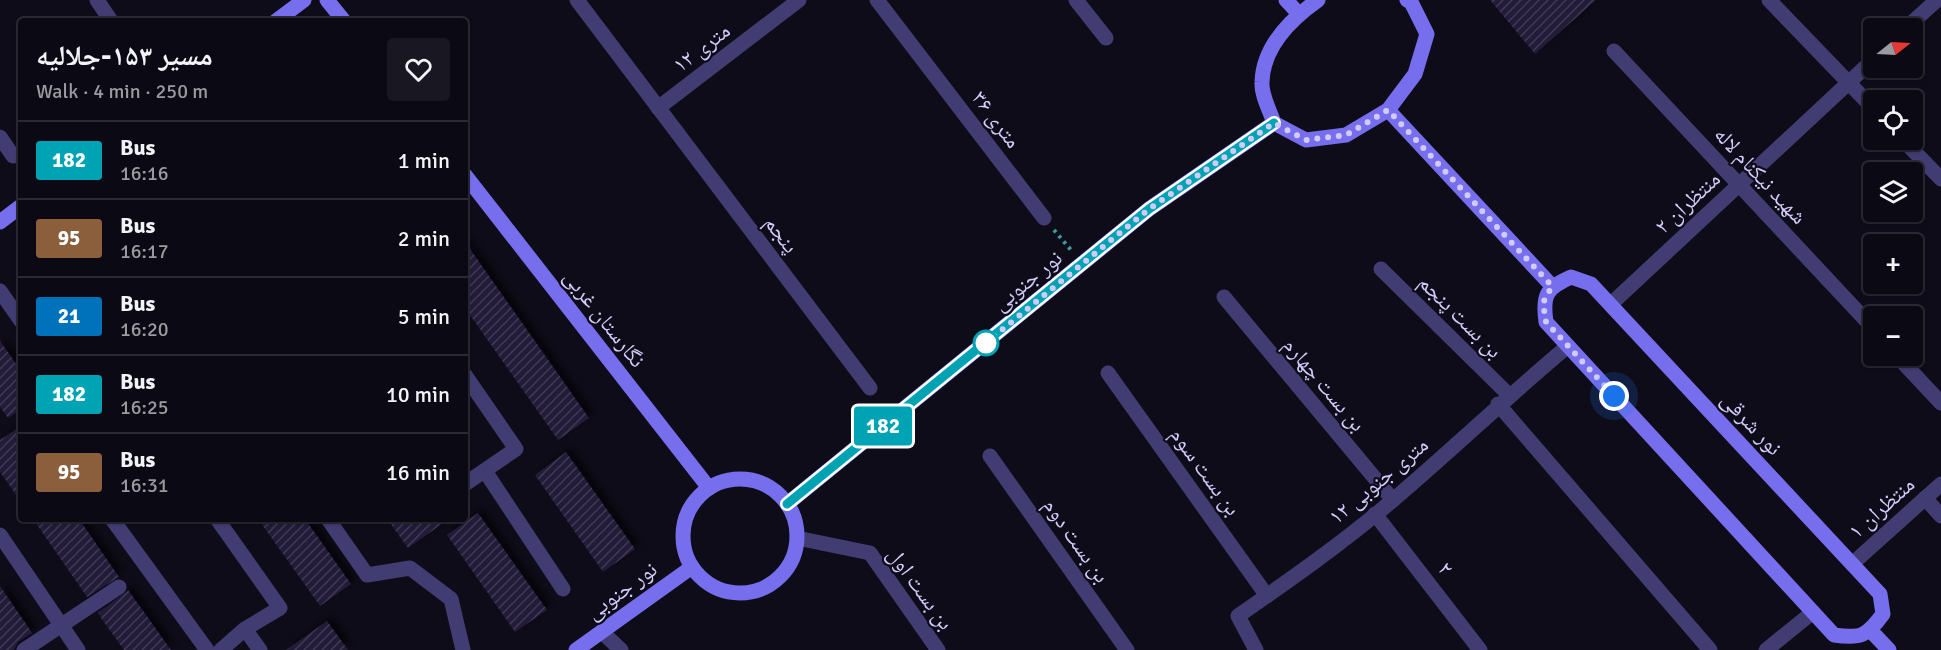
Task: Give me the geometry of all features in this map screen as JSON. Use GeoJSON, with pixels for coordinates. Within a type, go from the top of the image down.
{"type":"FeatureCollection","features":[{"type":"Feature","properties":{"kind":"street"},"geometry":{"type":"LineString","coordinates":[[97,0],[109,18]]}},
{"type":"Feature","properties":{"kind":"street"},"geometry":{"type":"LineString","coordinates":[[280,18],[304,0]]}},
{"type":"Feature","properties":{"kind":"street"},"geometry":{"type":"LineString","coordinates":[[327,0],[342,18]]}},
{"type":"Feature","properties":{"kind":"street","name":"پنجم"},"geometry":{"type":"LineString","coordinates":[[577,0],[870,388]]}},
{"type":"Feature","properties":{"kind":"street","name":"۱۲ متری"},"geometry":{"type":"LineString","coordinates":[[658,108],[799,0]]}},
{"type":"Feature","properties":{"kind":"street","name":"۳۶ متری"},"geometry":{"type":"LineString","coordinates":[[877,0],[1044,218]]}},
{"type":"Feature","properties":{"kind":"street"},"geometry":{"type":"LineString","coordinates":[[1076,0],[1106,38]]}},
{"type":"Feature","properties":{"kind":"street"},"geometry":{"type":"LineString","coordinates":[[1286,0],[1298,14]]}},
{"type":"Feature","properties":{"kind":"street"},"geometry":{"type":"LineString","coordinates":[[1318,0],[1298,14],[1271,46],[1261,83],[1274,123],[1306,140],[1346,135],[1388,110],[1415,74],[1427,34],[1411,1]]}},
{"type":"Feature","properties":{"kind":"street"},"geometry":{"type":"LineString","coordinates":[[1769,0],[1863,98]]}},
{"type":"Feature","properties":{"kind":"street"},"geometry":{"type":"LineString","coordinates":[[1917,18],[1937,0]]}},
{"type":"Feature","properties":{"kind":"street","name":"شهید نیکنام لاله"},"geometry":{"type":"LineString","coordinates":[[1614,51],[1863,318]]}},
{"type":"Feature","properties":{"kind":"street","name":"منتظران ۲"},"geometry":{"type":"LineString","coordinates":[[1611,304],[1863,69]]}},
{"type":"Feature","properties":{"kind":"street"},"geometry":{"type":"LineString","coordinates":[[1388,110],[1552,286],[1543,303],[1546,322],[1834,635],[1854,638],[1871,631],[1889,650]]}},
{"type":"Feature","properties":{"kind":"street","name":"نور جنوبی"},"geometry":{"type":"LineString","coordinates":[[787,504],[1149,209],[1274,123]]}},
{"type":"Feature","properties":{"kind":"street"},"geometry":{"type":"LineString","coordinates":[[0,137],[13,156]]}},
{"type":"Feature","properties":{"kind":"street"},"geometry":{"type":"LineString","coordinates":[[1913,150],[1941,179]]}},
{"type":"Feature","properties":{"kind":"street","name":"نگارستان غربی"},"geometry":{"type":"LineString","coordinates":[[468,178],[709,488]]}},
{"type":"Feature","properties":{"kind":"street"},"geometry":{"type":"LineString","coordinates":[[0,222],[18,208]]}},
{"type":"Feature","properties":{"kind":"street","name":"بن بست پنجم"},"geometry":{"type":"LineString","coordinates":[[1382,269],[1503,400],[1710,650]]}},
{"type":"Feature","properties":{"kind":"street","name":"نور شرقی"},"geometry":{"type":"LineString","coordinates":[[1552,286],[1571,277],[1591,284],[1880,594],[1883,614],[1871,631]]}},
{"type":"Feature","properties":{"kind":"street"},"geometry":{"type":"LineString","coordinates":[[0,291],[18,317]]}},
{"type":"Feature","properties":{"kind":"street","name":"بن بست چهارم"},"geometry":{"type":"LineString","coordinates":[[1224,297],[1393,500]]}},
{"type":"Feature","properties":{"kind":"street","name":"۱۲ متری جنوبی"},"geometry":{"type":"LineString","coordinates":[[1256,650],[1238,616],[1393,500],[1503,400],[1568,346]]}},
{"type":"Feature","properties":{"kind":"street"},"geometry":{"type":"LineString","coordinates":[[1907,366],[1941,403]]}},
{"type":"Feature","properties":{"kind":"street","name":"بن بست سوم"},"geometry":{"type":"LineString","coordinates":[[1108,373],[1267,596]]}},
{"type":"Feature","properties":{"kind":"street"},"geometry":{"type":"LineString","coordinates":[[468,379],[516,449],[468,482]]}},
{"type":"Feature","properties":{"kind":"street","name":"بن بست دوم"},"geometry":{"type":"LineString","coordinates":[[990,456],[1128,650]]}},
{"type":"Feature","properties":{"kind":"street"},"geometry":{"type":"LineString","coordinates":[[484,471],[563,589]]}},
{"type":"Feature","properties":{"kind":"street"},"geometry":{"type":"LineString","coordinates":[[725,481],[751,481],[775,491],[787,504],[795,520],[797,538],[794,556],[785,571],[773,583],[756,591],[738,594],[720,590],[704,581],[692,567],[684,542],[687,516],[696,500],[709,488],[725,481]]}},
{"type":"Feature","properties":{"kind":"street","name":"منتظران ۱"},"geometry":{"type":"LineString","coordinates":[[1852,564],[1941,484]]}},
{"type":"Feature","properties":{"kind":"street"},"geometry":{"type":"LineString","coordinates":[[1925,498],[1941,516]]}},
{"type":"Feature","properties":{"kind":"street","name":"۲"},"geometry":{"type":"LineString","coordinates":[[1375,514],[1480,650]]}},
{"type":"Feature","properties":{"kind":"street"},"geometry":{"type":"LineString","coordinates":[[114,522],[207,650]]}},
{"type":"Feature","properties":{"kind":"street"},"geometry":{"type":"LineString","coordinates":[[219,522],[280,608],[245,629],[221,650]]}},
{"type":"Feature","properties":{"kind":"street"},"geometry":{"type":"LineString","coordinates":[[330,522],[367,575],[410,568],[452,599],[464,650]]}},
{"type":"Feature","properties":{"kind":"street"},"geometry":{"type":"LineString","coordinates":[[0,535],[78,650]]}},
{"type":"Feature","properties":{"kind":"street","name":"بن بست اول"},"geometry":{"type":"LineString","coordinates":[[797,538],[870,553],[938,650]]}},
{"type":"Feature","properties":{"kind":"street","name":"نور جنوبی"},"geometry":{"type":"LineString","coordinates":[[576,650],[692,567]]}},
{"type":"Feature","properties":{"kind":"street"},"geometry":{"type":"LineString","coordinates":[[24,650],[119,587]]}},
{"type":"Feature","properties":{"kind":"street"},"geometry":{"type":"LineString","coordinates":[[1766,650],[1814,612]]}},
{"type":"Feature","properties":{"kind":"street"},"geometry":{"type":"LineString","coordinates":[[245,629],[260,650]]}},
{"type":"Feature","properties":{"kind":"street"},"geometry":{"type":"LineString","coordinates":[[602,632],[621,650]]}},
{"type":"Feature","properties":{"kind":"path"},"geometry":{"type":"LineString","coordinates":[[1044,218],[1083,264]]}},
{"type":"Feature","properties":{"kind":"building"},"geometry":{"type":"Polygon","coordinates":[[[1490,0],[1596,0],[1535,54],[1490,0]]]}},
{"type":"Feature","properties":{"kind":"building"},"geometry":{"type":"Polygon","coordinates":[[[468,246],[589,418],[558,440],[468,312],[468,246]]]}},
{"type":"Feature","properties":{"kind":"building"},"geometry":{"type":"Polygon","coordinates":[[[0,341],[18,367],[18,411],[8,418],[0,407],[0,341]]]}},
{"type":"Feature","properties":{"kind":"building"},"geometry":{"type":"Polygon","coordinates":[[[18,428],[18,498],[0,472],[0,440],[18,428]]]}},
{"type":"Feature","properties":{"kind":"building"},"geometry":{"type":"Polygon","coordinates":[[[566,452],[635,549],[603,572],[535,475],[566,452]]]}},
{"type":"Feature","properties":{"kind":"building"},"geometry":{"type":"Polygon","coordinates":[[[478,513],[547,610],[515,632],[447,535],[478,513]]]}},
{"type":"Feature","properties":{"kind":"building"},"geometry":{"type":"Polygon","coordinates":[[[35,522],[81,522],[119,577],[87,597],[35,522]]]}},
{"type":"Feature","properties":{"kind":"building"},"geometry":{"type":"Polygon","coordinates":[[[260,522],[307,522],[351,584],[320,606],[260,522]]]}},
{"type":"Feature","properties":{"kind":"building"},"geometry":{"type":"Polygon","coordinates":[[[389,522],[445,522],[408,548],[389,522]]]}},
{"type":"Feature","properties":{"kind":"building"},"geometry":{"type":"Polygon","coordinates":[[[0,586],[32,633],[18,642],[14,650],[0,650],[0,586]]]}},
{"type":"Feature","properties":{"kind":"building"},"geometry":{"type":"Polygon","coordinates":[[[128,590],[171,650],[124,650],[101,618],[98,613],[128,590]]]}},
{"type":"Feature","properties":{"kind":"building"},"geometry":{"type":"Polygon","coordinates":[[[327,621],[348,650],[286,650],[327,621]]]}},
{"type":"Feature","properties":{"kind":"bus line","name":"182"},"geometry":{"type":"LineString","coordinates":[[787,504],[1149,209],[1274,123]]}},
{"type":"Feature","properties":{"kind":"route"},"geometry":{"type":"LineString","coordinates":[[986,343],[1149,209],[1274,123],[1306,140],[1346,135],[1388,110],[1552,286],[1543,303],[1546,322],[1614,396]]}}]}
